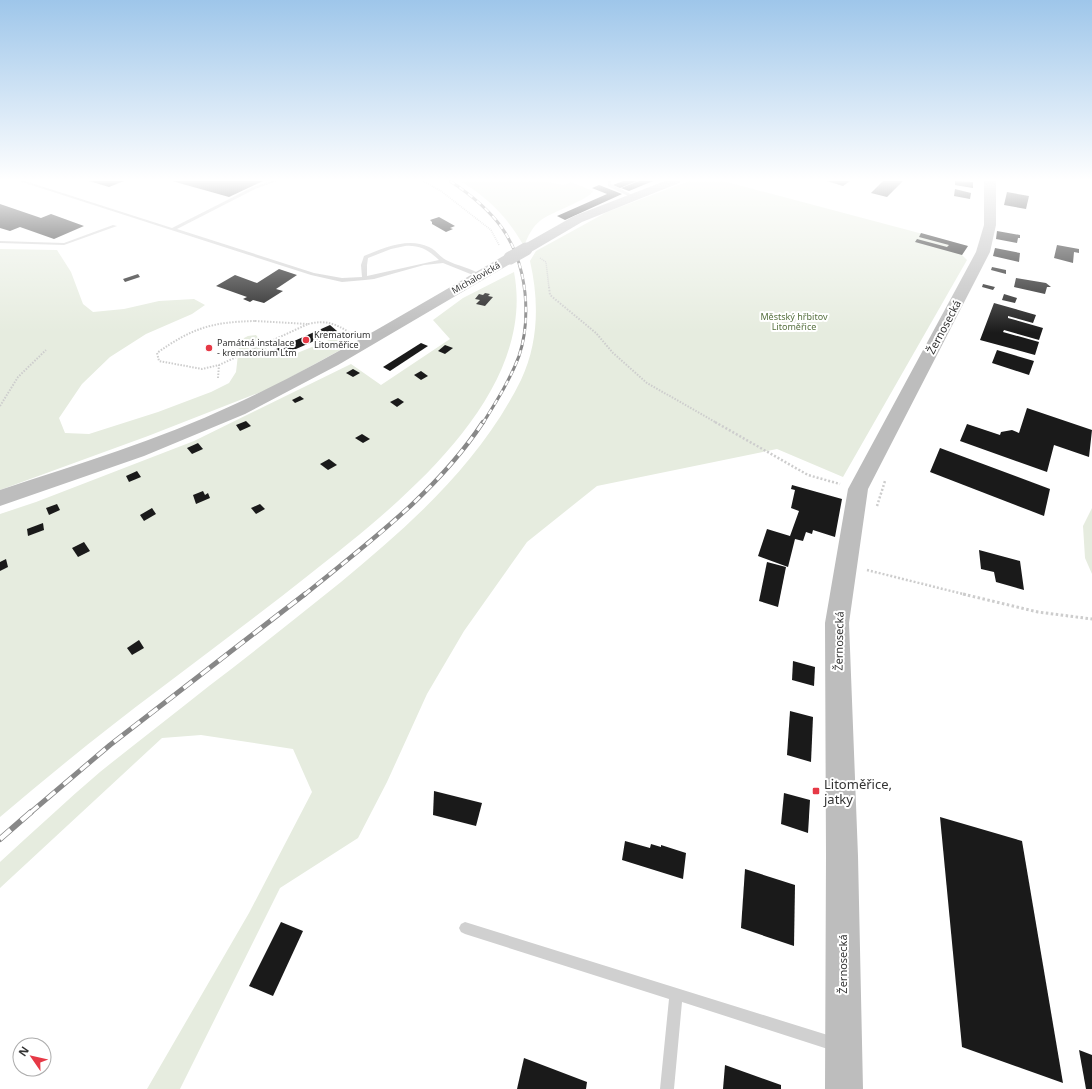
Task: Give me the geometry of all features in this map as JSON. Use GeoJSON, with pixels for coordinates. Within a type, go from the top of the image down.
{"type":"FeatureCollection","features":[{"type":"Feature","properties":{"kind":"main road","name":"Michalovická"},"geometry":{"type":"LineString","coordinates":[[0,498],[187,432],[271,395],[347,353],[556,232]]}},
{"type":"Feature","properties":{"kind":"main road","name":"Žernosecká"},"geometry":{"type":"LineString","coordinates":[[844,1089],[842,856],[837,623],[858,489],[983,252],[988,232]]}},
{"type":"Feature","properties":{"kind":"lane"},"geometry":{"type":"LineString","coordinates":[[0,242],[64,244],[98,232]]}},
{"type":"Feature","properties":{"kind":"lane"},"geometry":{"type":"LineString","coordinates":[[182,232],[313,274],[342,280],[374,277],[424,264],[443,261]]}},
{"type":"Feature","properties":{"kind":"lane"},"geometry":{"type":"LineString","coordinates":[[365,278],[364,265],[366,257],[392,247],[412,243],[428,248],[443,261],[480,276]]}},
{"type":"Feature","properties":{"kind":"lane"},"geometry":{"type":"LineString","coordinates":[[465,928],[844,1047]]}},
{"type":"Feature","properties":{"kind":"lane"},"geometry":{"type":"LineString","coordinates":[[666,1089],[676,994]]}},
{"type":"Feature","properties":{"kind":"path"},"geometry":{"type":"LineString","coordinates":[[491,232],[501,248],[510,258]]}},
{"type":"Feature","properties":{"kind":"path"},"geometry":{"type":"LineString","coordinates":[[526,249],[546,262],[550,295],[596,333],[613,353],[647,383],[808,475],[858,489]]}},
{"type":"Feature","properties":{"kind":"path"},"geometry":{"type":"LineString","coordinates":[[308,324],[250,320],[203,327],[179,338],[157,353],[159,361],[202,369],[219,365],[308,324],[320,321],[336,323],[351,334]]}},
{"type":"Feature","properties":{"kind":"path"},"geometry":{"type":"LineString","coordinates":[[0,406],[18,377],[46,350]]}},
{"type":"Feature","properties":{"kind":"path"},"geometry":{"type":"LineString","coordinates":[[218,378],[219,365]]}},
{"type":"Feature","properties":{"kind":"path"},"geometry":{"type":"LineString","coordinates":[[876,510],[887,476]]}},
{"type":"Feature","properties":{"kind":"path"},"geometry":{"type":"LineString","coordinates":[[847,565],[1038,612],[1092,619]]}},
{"type":"Feature","properties":{"kind":"green space"},"geometry":{"type":"Polygon","coordinates":[[[515,232],[531,232],[524,246],[515,232]]]}},
{"type":"Feature","properties":{"kind":"green space","name":"Městský hřbitov Litoměřice"},"geometry":{"type":"Polygon","coordinates":[[[571,232],[915,232],[968,246],[962,255],[967,260],[843,477],[777,449],[597,486],[527,542],[464,631],[427,694],[387,782],[358,838],[280,888],[180,1089],[147,1089],[249,913],[312,792],[293,749],[201,735],[162,738],[0,888],[0,862],[100,772],[341,582],[393,538],[442,490],[464,465],[504,410],[527,366],[536,321],[535,291],[530,261],[536,251],[571,232]]]}},
{"type":"Feature","properties":{"kind":"green space"},"geometry":{"type":"Polygon","coordinates":[[[0,249],[57,250],[71,272],[83,304],[93,312],[124,309],[159,301],[194,299],[205,305],[192,314],[146,334],[110,357],[82,384],[59,418],[65,433],[89,434],[158,412],[211,392],[229,383],[236,372],[239,346],[242,339],[248,336],[256,335],[269,352],[277,357],[285,358],[329,340],[344,338],[348,341],[344,348],[271,388],[148,436],[0,490],[0,249]]]}},
{"type":"Feature","properties":{"kind":"green space"},"geometry":{"type":"Polygon","coordinates":[[[514,272],[516,318],[504,362],[482,405],[453,445],[418,482],[344,547],[273,603],[140,703],[0,817],[0,514],[36,502],[194,441],[351,364],[381,385],[450,339],[433,320],[463,298],[514,272]]]}},
{"type":"Feature","properties":{"kind":"green space"},"geometry":{"type":"Polygon","coordinates":[[[1092,508],[1092,574],[1085,558],[1083,526],[1092,508]]]}},
{"type":"Feature","properties":{"kind":"building"},"geometry":{"type":"Polygon","coordinates":[[[34,232],[71,232],[54,239],[34,232]]]}},
{"type":"Feature","properties":{"kind":"building"},"geometry":{"type":"Polygon","coordinates":[[[997,232],[1020,235],[1017,243],[996,239],[997,232]]]}},
{"type":"Feature","properties":{"kind":"building"},"geometry":{"type":"Polygon","coordinates":[[[921,233],[968,246],[962,255],[915,242],[917,239],[947,247],[949,245],[919,237],[921,233]]]}},
{"type":"Feature","properties":{"kind":"building"},"geometry":{"type":"Polygon","coordinates":[[[1057,245],[1079,249],[1079,253],[1074,252],[1073,263],[1054,258],[1057,245]]]}},
{"type":"Feature","properties":{"kind":"building"},"geometry":{"type":"Polygon","coordinates":[[[995,248],[1020,253],[1019,262],[993,256],[995,248]]]}},
{"type":"Feature","properties":{"kind":"building"},"geometry":{"type":"Polygon","coordinates":[[[992,267],[1006,270],[1006,274],[991,270],[992,267]]]}},
{"type":"Feature","properties":{"kind":"building"},"geometry":{"type":"Polygon","coordinates":[[[279,269],[297,275],[276,289],[283,291],[264,303],[253,300],[250,302],[243,299],[247,297],[216,286],[235,275],[257,283],[279,269]]]}},
{"type":"Feature","properties":{"kind":"building"},"geometry":{"type":"Polygon","coordinates":[[[138,274],[140,277],[125,282],[123,279],[138,274]]]}},
{"type":"Feature","properties":{"kind":"building"},"geometry":{"type":"Polygon","coordinates":[[[1016,278],[1046,283],[1051,287],[1047,287],[1045,294],[1014,287],[1016,278]]]}},
{"type":"Feature","properties":{"kind":"building"},"geometry":{"type":"Polygon","coordinates":[[[983,284],[995,287],[993,290],[982,287],[983,284]]]}},
{"type":"Feature","properties":{"kind":"building"},"geometry":{"type":"Polygon","coordinates":[[[485,293],[490,294],[488,296],[493,297],[485,306],[476,304],[480,300],[475,299],[479,294],[483,295],[485,293]]]}},
{"type":"Feature","properties":{"kind":"building"},"geometry":{"type":"Polygon","coordinates":[[[1004,294],[1017,298],[1015,303],[1002,300],[1004,294]]]}},
{"type":"Feature","properties":{"kind":"building"},"geometry":{"type":"Polygon","coordinates":[[[994,303],[1036,315],[1033,323],[1008,316],[1008,318],[1043,328],[1039,340],[1004,330],[1003,332],[1039,342],[1035,355],[980,340],[994,303]]]}},
{"type":"Feature","properties":{"kind":"building","name":"Krematorium Litoměřice"},"geometry":{"type":"Polygon","coordinates":[[[330,325],[337,331],[280,356],[274,350],[330,325]]]}},
{"type":"Feature","properties":{"kind":"building"},"geometry":{"type":"Polygon","coordinates":[[[421,343],[428,346],[390,371],[383,367],[421,343]]]}},
{"type":"Feature","properties":{"kind":"building"},"geometry":{"type":"Polygon","coordinates":[[[445,345],[453,348],[445,354],[438,351],[445,345]]]}},
{"type":"Feature","properties":{"kind":"building"},"geometry":{"type":"Polygon","coordinates":[[[997,350],[1034,361],[1029,375],[992,363],[997,350]]]}},
{"type":"Feature","properties":{"kind":"building"},"geometry":{"type":"Polygon","coordinates":[[[353,369],[360,373],[353,377],[346,373],[353,369]]]}},
{"type":"Feature","properties":{"kind":"building"},"geometry":{"type":"Polygon","coordinates":[[[421,371],[428,376],[421,380],[414,375],[421,371]]]}},
{"type":"Feature","properties":{"kind":"building"},"geometry":{"type":"Polygon","coordinates":[[[300,396],[304,399],[295,403],[292,400],[300,396]]]}},
{"type":"Feature","properties":{"kind":"building"},"geometry":{"type":"Polygon","coordinates":[[[398,398],[404,402],[397,407],[390,402],[398,398]]]}},
{"type":"Feature","properties":{"kind":"building"},"geometry":{"type":"Polygon","coordinates":[[[1027,408],[1092,430],[1089,457],[1054,445],[1047,472],[960,441],[967,424],[1000,435],[1001,432],[1012,430],[1019,433],[1027,408]]]}},
{"type":"Feature","properties":{"kind":"building"},"geometry":{"type":"Polygon","coordinates":[[[246,421],[251,426],[240,431],[236,425],[246,421]]]}},
{"type":"Feature","properties":{"kind":"building"},"geometry":{"type":"Polygon","coordinates":[[[362,434],[370,439],[363,443],[355,438],[362,434]]]}},
{"type":"Feature","properties":{"kind":"building"},"geometry":{"type":"Polygon","coordinates":[[[198,443],[203,449],[192,454],[187,448],[198,443]]]}},
{"type":"Feature","properties":{"kind":"building"},"geometry":{"type":"Polygon","coordinates":[[[940,448],[1050,489],[1044,516],[930,472],[940,448]]]}},
{"type":"Feature","properties":{"kind":"building"},"geometry":{"type":"Polygon","coordinates":[[[329,459],[337,465],[328,470],[320,464],[329,459]]]}},
{"type":"Feature","properties":{"kind":"building"},"geometry":{"type":"Polygon","coordinates":[[[137,471],[141,477],[129,482],[126,476],[137,471]]]}},
{"type":"Feature","properties":{"kind":"building"},"geometry":{"type":"Polygon","coordinates":[[[792,485],[842,499],[835,537],[813,530],[812,534],[806,532],[803,541],[795,539],[788,567],[758,556],[767,529],[790,536],[799,511],[791,508],[795,490],[791,489],[792,485]]]}},
{"type":"Feature","properties":{"kind":"building"},"geometry":{"type":"Polygon","coordinates":[[[203,491],[205,495],[208,493],[210,498],[196,504],[193,495],[203,491]]]}},
{"type":"Feature","properties":{"kind":"building"},"geometry":{"type":"Polygon","coordinates":[[[57,504],[60,510],[49,515],[46,508],[57,504]]]}},
{"type":"Feature","properties":{"kind":"building"},"geometry":{"type":"Polygon","coordinates":[[[260,504],[265,509],[256,514],[251,508],[260,504]]]}},
{"type":"Feature","properties":{"kind":"building"},"geometry":{"type":"Polygon","coordinates":[[[152,508],[156,514],[144,521],[140,515],[152,508]]]}},
{"type":"Feature","properties":{"kind":"building"},"geometry":{"type":"Polygon","coordinates":[[[43,523],[44,530],[28,536],[27,529],[43,523]]]}},
{"type":"Feature","properties":{"kind":"building"},"geometry":{"type":"Polygon","coordinates":[[[84,542],[90,551],[78,557],[72,548],[84,542]]]}},
{"type":"Feature","properties":{"kind":"building"},"geometry":{"type":"Polygon","coordinates":[[[979,550],[1020,561],[1024,590],[996,582],[994,572],[981,569],[979,550]]]}},
{"type":"Feature","properties":{"kind":"building"},"geometry":{"type":"Polygon","coordinates":[[[6,559],[8,567],[0,571],[0,562],[6,559]]]}},
{"type":"Feature","properties":{"kind":"building"},"geometry":{"type":"Polygon","coordinates":[[[767,562],[786,567],[778,607],[759,601],[767,562]]]}},
{"type":"Feature","properties":{"kind":"building"},"geometry":{"type":"Polygon","coordinates":[[[139,640],[144,648],[132,655],[127,648],[139,640]]]}},
{"type":"Feature","properties":{"kind":"building"},"geometry":{"type":"Polygon","coordinates":[[[793,661],[815,667],[814,686],[792,680],[793,661]]]}},
{"type":"Feature","properties":{"kind":"building"},"geometry":{"type":"Polygon","coordinates":[[[790,711],[813,717],[811,762],[787,755],[790,711]]]}},
{"type":"Feature","properties":{"kind":"building"},"geometry":{"type":"Polygon","coordinates":[[[434,791],[482,803],[476,826],[433,815],[434,791]]]}},
{"type":"Feature","properties":{"kind":"building"},"geometry":{"type":"Polygon","coordinates":[[[784,793],[810,800],[808,833],[781,824],[784,793]]]}},
{"type":"Feature","properties":{"kind":"building"},"geometry":{"type":"Polygon","coordinates":[[[940,817],[1022,841],[1063,1083],[962,1047],[940,817]]]}},
{"type":"Feature","properties":{"kind":"building"},"geometry":{"type":"Polygon","coordinates":[[[625,841],[650,848],[651,844],[661,847],[661,845],[686,853],[683,879],[622,860],[625,841]]]}},
{"type":"Feature","properties":{"kind":"building"},"geometry":{"type":"Polygon","coordinates":[[[745,869],[795,885],[794,946],[741,928],[745,869]]]}},
{"type":"Feature","properties":{"kind":"building"},"geometry":{"type":"Polygon","coordinates":[[[281,922],[303,931],[273,996],[249,986],[281,922]]]}},
{"type":"Feature","properties":{"kind":"building"},"geometry":{"type":"Polygon","coordinates":[[[1079,1050],[1092,1055],[1092,1089],[1086,1089],[1079,1050]]]}},
{"type":"Feature","properties":{"kind":"building"},"geometry":{"type":"Polygon","coordinates":[[[524,1058],[587,1082],[586,1089],[517,1089],[524,1058]]]}},
{"type":"Feature","properties":{"kind":"building"},"geometry":{"type":"Polygon","coordinates":[[[725,1065],[781,1085],[781,1089],[723,1089],[725,1065]]]}},
{"type":"Feature","properties":{"kind":"railway"},"geometry":{"type":"LineString","coordinates":[[483,423],[498,399],[519,356],[525,324],[526,309],[522,274],[517,257],[504,232]]}},
{"type":"Feature","properties":{"kind":"railway"},"geometry":{"type":"LineString","coordinates":[[304,595],[401,515],[423,494],[445,471],[483,422]]}},
{"type":"Feature","properties":{"kind":"railway"},"geometry":{"type":"LineString","coordinates":[[30,813],[110,745],[305,594]]}},
{"type":"Feature","properties":{"kind":"railway"},"geometry":{"type":"LineString","coordinates":[[0,839],[31,812]]}},
{"type":"Feature","properties":{"kind":"place","name":"Krematorium Litoměřice"},"geometry":{"type":"Point","coordinates":[306,340]}},
{"type":"Feature","properties":{"kind":"place","name":"Památná instalace - krematorium Ltm"},"geometry":{"type":"Point","coordinates":[209,348]}},
{"type":"Feature","properties":{"kind":"place","name":"Litoměřice, jatky"},"geometry":{"type":"Point","coordinates":[816,791]}}]}
